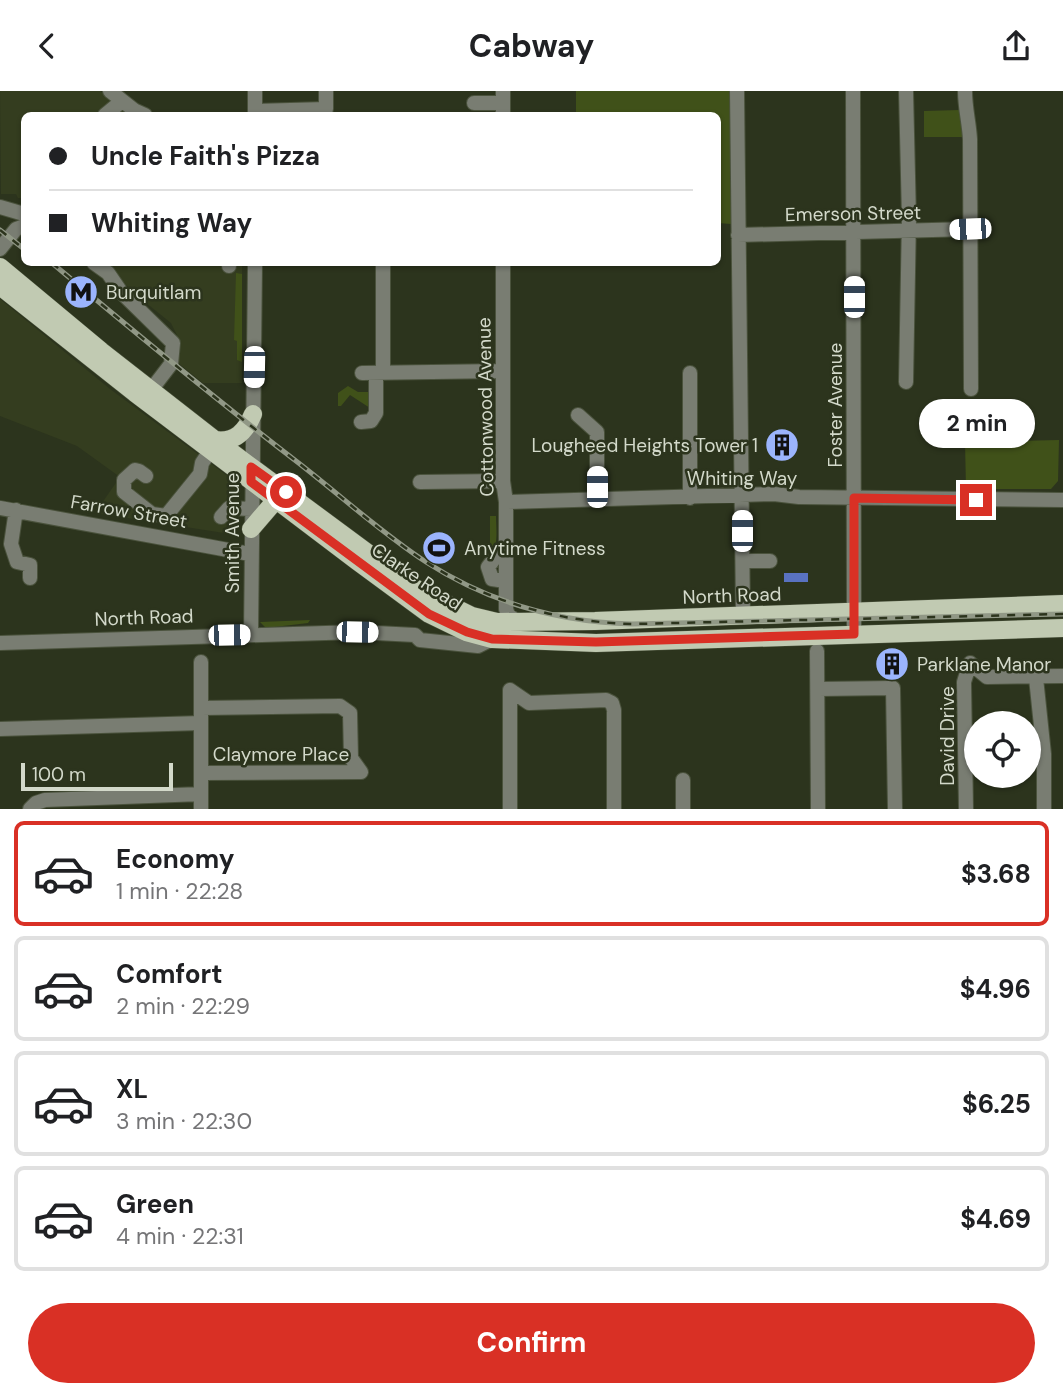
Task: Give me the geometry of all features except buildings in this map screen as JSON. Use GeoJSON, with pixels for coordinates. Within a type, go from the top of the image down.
{"type":"FeatureCollection","features":[{"type":"Feature","properties":{"kind":"main road","name":"Clarke Road"},"geometry":{"type":"LineString","coordinates":[[0,268],[94,353],[177,435],[213,446]]}},
{"type":"Feature","properties":{"kind":"main road","name":"Clarke Road"},"geometry":{"type":"LineString","coordinates":[[0,286],[150,390],[213,446],[251,475],[415,588],[458,610]]}},
{"type":"Feature","properties":{"kind":"main road"},"geometry":{"type":"LineString","coordinates":[[213,446],[236,437],[249,424],[253,414]]}},
{"type":"Feature","properties":{"kind":"main road","name":"Clarke Road"},"geometry":{"type":"LineString","coordinates":[[251,475],[275,501],[429,614],[467,632],[492,639],[596,642],[1063,628]]}},
{"type":"Feature","properties":{"kind":"main road"},"geometry":{"type":"LineString","coordinates":[[251,529],[275,501]]}},
{"type":"Feature","properties":{"kind":"main road","name":"North Road"},"geometry":{"type":"LineString","coordinates":[[458,610],[497,622],[518,622],[1063,604]]}},
{"type":"Feature","properties":{"kind":"street"},"geometry":{"type":"LineString","coordinates":[[110,91],[140,112]]}},
{"type":"Feature","properties":{"kind":"street"},"geometry":{"type":"LineString","coordinates":[[255,112],[256,91]]}},
{"type":"Feature","properties":{"kind":"street"},"geometry":{"type":"LineString","coordinates":[[273,112],[326,109],[326,91]]}},
{"type":"Feature","properties":{"kind":"street"},"geometry":{"type":"LineString","coordinates":[[737,91],[743,615]]}},
{"type":"Feature","properties":{"kind":"street","name":"Foster Avenue"},"geometry":{"type":"LineString","coordinates":[[853,91],[854,634]]}},
{"type":"Feature","properties":{"kind":"street"},"geometry":{"type":"LineString","coordinates":[[906,91],[906,382]]}},
{"type":"Feature","properties":{"kind":"street"},"geometry":{"type":"LineString","coordinates":[[965,91],[965,109],[970,124],[971,389]]}},
{"type":"Feature","properties":{"kind":"street"},"geometry":{"type":"LineString","coordinates":[[109,112],[122,101]]}},
{"type":"Feature","properties":{"kind":"street"},"geometry":{"type":"LineString","coordinates":[[474,103],[503,103]]}},
{"type":"Feature","properties":{"kind":"street"},"geometry":{"type":"LineString","coordinates":[[0,207],[21,213]]}},
{"type":"Feature","properties":{"kind":"street"},"geometry":{"type":"LineString","coordinates":[[0,249],[20,228]]}},
{"type":"Feature","properties":{"kind":"street","name":"Emerson Street"},"geometry":{"type":"LineString","coordinates":[[738,235],[970,229]]}},
{"type":"Feature","properties":{"kind":"street"},"geometry":{"type":"LineString","coordinates":[[98,266],[173,343],[171,364],[150,390]]}},
{"type":"Feature","properties":{"kind":"street","name":"Smith Avenue"},"geometry":{"type":"LineString","coordinates":[[251,635],[255,266]]}},
{"type":"Feature","properties":{"kind":"street"},"geometry":{"type":"LineString","coordinates":[[361,422],[371,421],[376,413],[373,373],[383,266]]}},
{"type":"Feature","properties":{"kind":"street","name":"Cottonwood Avenue"},"geometry":{"type":"LineString","coordinates":[[503,266],[506,610],[508,615],[518,622]]}},
{"type":"Feature","properties":{"kind":"street"},"geometry":{"type":"LineString","coordinates":[[373,373],[502,371]]}},
{"type":"Feature","properties":{"kind":"street"},"geometry":{"type":"LineString","coordinates":[[690,373],[690,498]]}},
{"type":"Feature","properties":{"kind":"street"},"geometry":{"type":"LineString","coordinates":[[578,415],[597,432],[597,500]]}},
{"type":"Feature","properties":{"kind":"street"},"geometry":{"type":"LineString","coordinates":[[146,476],[139,471],[131,472],[124,480],[124,492],[152,515],[166,516],[200,474],[202,463],[213,446]]}},
{"type":"Feature","properties":{"kind":"street"},"geometry":{"type":"LineString","coordinates":[[420,482],[503,481]]}},
{"type":"Feature","properties":{"kind":"street","name":"Whiting Way"},"geometry":{"type":"LineString","coordinates":[[506,502],[690,498],[774,493],[799,497],[1063,500]]}},
{"type":"Feature","properties":{"kind":"street","name":"Farrow Street"},"geometry":{"type":"LineString","coordinates":[[0,508],[250,554]]}},
{"type":"Feature","properties":{"kind":"street"},"geometry":{"type":"LineString","coordinates":[[221,517],[229,508],[251,509]]}},
{"type":"Feature","properties":{"kind":"street"},"geometry":{"type":"LineString","coordinates":[[16,510],[11,544],[18,562],[30,565],[30,578]]}},
{"type":"Feature","properties":{"kind":"street"},"geometry":{"type":"LineString","coordinates":[[750,561],[770,561]]}},
{"type":"Feature","properties":{"kind":"street","name":"North Road"},"geometry":{"type":"LineString","coordinates":[[429,614],[458,610]]}},
{"type":"Feature","properties":{"kind":"street"},"geometry":{"type":"LineString","coordinates":[[415,635],[425,626],[429,614]]}},
{"type":"Feature","properties":{"kind":"street","name":"North Road"},"geometry":{"type":"LineString","coordinates":[[0,643],[357,632],[415,635],[420,640],[478,646],[492,639]]}},
{"type":"Feature","properties":{"kind":"street"},"geometry":{"type":"LineString","coordinates":[[817,651],[818,809]]}},
{"type":"Feature","properties":{"kind":"street"},"geometry":{"type":"LineString","coordinates":[[201,662],[201,809]]}},
{"type":"Feature","properties":{"kind":"street","name":"David Drive"},"geometry":{"type":"LineString","coordinates":[[966,809],[964,682],[970,663],[988,677],[1036,678]]}},
{"type":"Feature","properties":{"kind":"street"},"geometry":{"type":"LineString","coordinates":[[1044,809],[1044,754],[1036,678],[1063,676]]}},
{"type":"Feature","properties":{"kind":"street"},"geometry":{"type":"LineString","coordinates":[[818,689],[893,688],[895,809]]}},
{"type":"Feature","properties":{"kind":"street"},"geometry":{"type":"LineString","coordinates":[[510,809],[510,690],[529,703],[606,700],[612,703],[614,809]]}},
{"type":"Feature","properties":{"kind":"street","name":"Claymore Place"},"geometry":{"type":"LineString","coordinates":[[201,708],[340,706],[350,713],[351,758],[361,772],[202,773]]}},
{"type":"Feature","properties":{"kind":"street"},"geometry":{"type":"LineString","coordinates":[[0,729],[201,723]]}},
{"type":"Feature","properties":{"kind":"street"},"geometry":{"type":"LineString","coordinates":[[683,780],[683,809]]}},
{"type":"Feature","properties":{"kind":"street"},"geometry":{"type":"LineString","coordinates":[[30,809],[45,800],[201,794]]}},
{"type":"Feature","properties":{"kind":"shaded area"},"geometry":{"type":"Polygon","coordinates":[[[0,91],[100,91],[128,112],[21,112],[21,198],[16,194],[1,194],[0,91]]]}},
{"type":"Feature","properties":{"kind":"shaded area"},"geometry":{"type":"Polygon","coordinates":[[[108,266],[242,266],[242,383],[203,383],[177,362],[177,335],[171,323],[135,294],[108,266]]]}},
{"type":"Feature","properties":{"kind":"shaded area"},"geometry":{"type":"Polygon","coordinates":[[[0,299],[110,389],[237,483],[237,535],[95,513],[120,477],[77,446],[0,416],[0,299]]]}},
{"type":"Feature","properties":{"kind":"green space"},"geometry":{"type":"Polygon","coordinates":[[[576,91],[737,91],[731,224],[721,223],[721,112],[576,112],[576,91]]]}},
{"type":"Feature","properties":{"kind":"green space"},"geometry":{"type":"Polygon","coordinates":[[[960,110],[964,137],[924,137],[924,111],[960,110]]]}},
{"type":"Feature","properties":{"kind":"green space"},"geometry":{"type":"Polygon","coordinates":[[[236,273],[242,274],[242,362],[237,360],[237,341],[234,340],[236,273]]]}},
{"type":"Feature","properties":{"kind":"green space"},"geometry":{"type":"Polygon","coordinates":[[[348,386],[358,392],[369,392],[370,408],[350,395],[338,406],[338,393],[348,386]]]}},
{"type":"Feature","properties":{"kind":"green space"},"geometry":{"type":"Polygon","coordinates":[[[1059,440],[1058,481],[1051,489],[966,489],[965,442],[1059,440]]]}},
{"type":"Feature","properties":{"kind":"green space"},"geometry":{"type":"Polygon","coordinates":[[[490,516],[496,516],[496,542],[490,556],[490,516]]]}},
{"type":"Feature","properties":{"kind":"green space"},"geometry":{"type":"Polygon","coordinates":[[[310,620],[308,623],[266,628],[260,622],[310,620]]]}},
{"type":"Feature","properties":{"kind":"water"},"geometry":{"type":"Polygon","coordinates":[[[784,573],[808,573],[808,582],[784,582],[784,573]]]}},
{"type":"Feature","properties":{"kind":"railway"},"geometry":{"type":"LineString","coordinates":[[0,230],[21,247]]}},
{"type":"Feature","properties":{"kind":"railway"},"geometry":{"type":"LineString","coordinates":[[56,266],[203,388],[392,538],[450,576],[499,599],[551,614],[632,624],[1063,614]]}},
{"type":"Feature","properties":{"kind":"place","name":"Burquitlam"},"geometry":{"type":"Point","coordinates":[81,292]}},
{"type":"Feature","properties":{"kind":"place","name":"Lougheed Heights Tower 1"},"geometry":{"type":"Point","coordinates":[782,445]}},
{"type":"Feature","properties":{"kind":"place","name":"Anytime Fitness"},"geometry":{"type":"Point","coordinates":[439,548]}},
{"type":"Feature","properties":{"kind":"place","name":"Parklane Manor"},"geometry":{"type":"Point","coordinates":[892,664]}},
{"type":"Feature","properties":{"kind":"route"},"geometry":{"type":"LineString","coordinates":[[286,492],[251,467],[251,482],[429,614],[467,632],[492,639],[524,642],[622,642],[854,634],[854,498],[976,500]]}}]}
